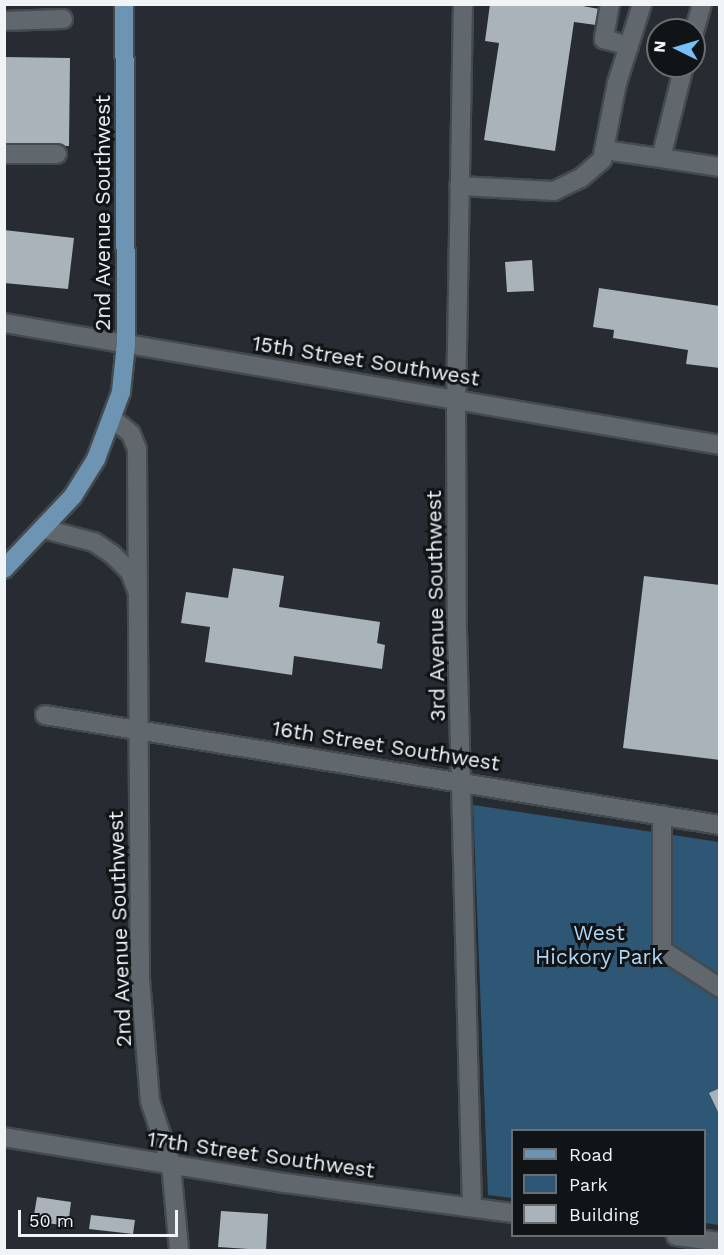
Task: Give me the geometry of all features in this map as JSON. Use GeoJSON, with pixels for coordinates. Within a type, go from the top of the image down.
{"type":"FeatureCollection","features":[{"type":"Feature","properties":{"kind":"main road","name":"2nd Avenue Southwest"},"geometry":{"type":"LineString","coordinates":[[4,569],[73,496],[114,420],[126,344],[124,4]]}},
{"type":"Feature","properties":{"kind":"street","name":"3rd Avenue Southwest"},"geometry":{"type":"LineString","coordinates":[[463,4],[456,400],[461,780],[472,1208]]}},
{"type":"Feature","properties":{"kind":"street"},"geometry":{"type":"LineString","coordinates":[[610,4],[604,39],[629,46]]}},
{"type":"Feature","properties":{"kind":"street"},"geometry":{"type":"LineString","coordinates":[[459,186],[554,191],[581,178],[602,160],[629,46],[642,4]]}},
{"type":"Feature","properties":{"kind":"street"},"geometry":{"type":"LineString","coordinates":[[4,21],[63,19]]}},
{"type":"Feature","properties":{"kind":"street"},"geometry":{"type":"LineString","coordinates":[[661,158],[681,78]]}},
{"type":"Feature","properties":{"kind":"street"},"geometry":{"type":"LineString","coordinates":[[604,150],[720,167]]}},
{"type":"Feature","properties":{"kind":"street"},"geometry":{"type":"LineString","coordinates":[[4,154],[57,154]]}},
{"type":"Feature","properties":{"kind":"street","name":"15th Street Southwest"},"geometry":{"type":"LineString","coordinates":[[4,323],[456,400],[530,410],[720,445]]}},
{"type":"Feature","properties":{"kind":"street","name":"2nd Avenue Southwest"},"geometry":{"type":"LineString","coordinates":[[114,420],[131,434],[137,449],[141,602],[138,729],[140,979],[150,1101],[171,1165],[179,1251]]}},
{"type":"Feature","properties":{"kind":"street","name":"2nd Avenue Southwest"},"geometry":{"type":"LineString","coordinates":[[44,529],[94,542],[112,554],[130,572],[141,602]]}},
{"type":"Feature","properties":{"kind":"street","name":"16th Street Southwest"},"geometry":{"type":"LineString","coordinates":[[45,715],[461,780],[720,825]]}},
{"type":"Feature","properties":{"kind":"street"},"geometry":{"type":"LineString","coordinates":[[662,815],[662,950],[720,988]]}},
{"type":"Feature","properties":{"kind":"street","name":"17th Street Southwest"},"geometry":{"type":"LineString","coordinates":[[4,1137],[171,1165],[511,1213]]}},
{"type":"Feature","properties":{"kind":"street"},"geometry":{"type":"LineString","coordinates":[[683,1241],[720,1242]]}},
{"type":"Feature","properties":{"kind":"green space","name":"West Hickory Park"},"geometry":{"type":"Polygon","coordinates":[[[473,805],[719,842],[719,1225],[706,1223],[706,1129],[511,1129],[511,1198],[488,1195],[473,805]]]}},
{"type":"Feature","properties":{"kind":"building"},"geometry":{"type":"Polygon","coordinates":[[[490,4],[572,4],[599,9],[596,25],[574,22],[555,151],[484,140],[499,43],[485,41],[490,4]]]}},
{"type":"Feature","properties":{"kind":"building"},"geometry":{"type":"Polygon","coordinates":[[[4,57],[70,58],[69,146],[4,145],[4,57]]]}},
{"type":"Feature","properties":{"kind":"building"},"geometry":{"type":"Polygon","coordinates":[[[4,230],[74,238],[68,289],[4,283],[4,230]]]}},
{"type":"Feature","properties":{"kind":"building"},"geometry":{"type":"Polygon","coordinates":[[[532,260],[534,291],[507,292],[505,262],[532,260]]]}},
{"type":"Feature","properties":{"kind":"building"},"geometry":{"type":"Polygon","coordinates":[[[599,288],[720,306],[720,368],[686,364],[688,350],[613,338],[614,330],[593,327],[599,288]]]}},
{"type":"Feature","properties":{"kind":"building"},"geometry":{"type":"Polygon","coordinates":[[[233,568],[284,576],[279,607],[380,622],[377,643],[385,645],[382,669],[294,656],[292,675],[205,662],[210,627],[181,623],[186,592],[228,598],[233,568]]]}},
{"type":"Feature","properties":{"kind":"building"},"geometry":{"type":"Polygon","coordinates":[[[644,576],[720,585],[720,760],[623,748],[644,576]]]}},
{"type":"Feature","properties":{"kind":"building"},"geometry":{"type":"Polygon","coordinates":[[[720,1088],[720,1116],[709,1093],[720,1088]]]}},
{"type":"Feature","properties":{"kind":"building"},"geometry":{"type":"Polygon","coordinates":[[[37,1197],[71,1202],[68,1226],[33,1221],[37,1197]]]}},
{"type":"Feature","properties":{"kind":"building"},"geometry":{"type":"Polygon","coordinates":[[[221,1211],[268,1214],[266,1250],[218,1247],[221,1211]]]}},
{"type":"Feature","properties":{"kind":"building"},"geometry":{"type":"Polygon","coordinates":[[[91,1215],[135,1220],[133,1234],[89,1229],[91,1215]]]}}]}
